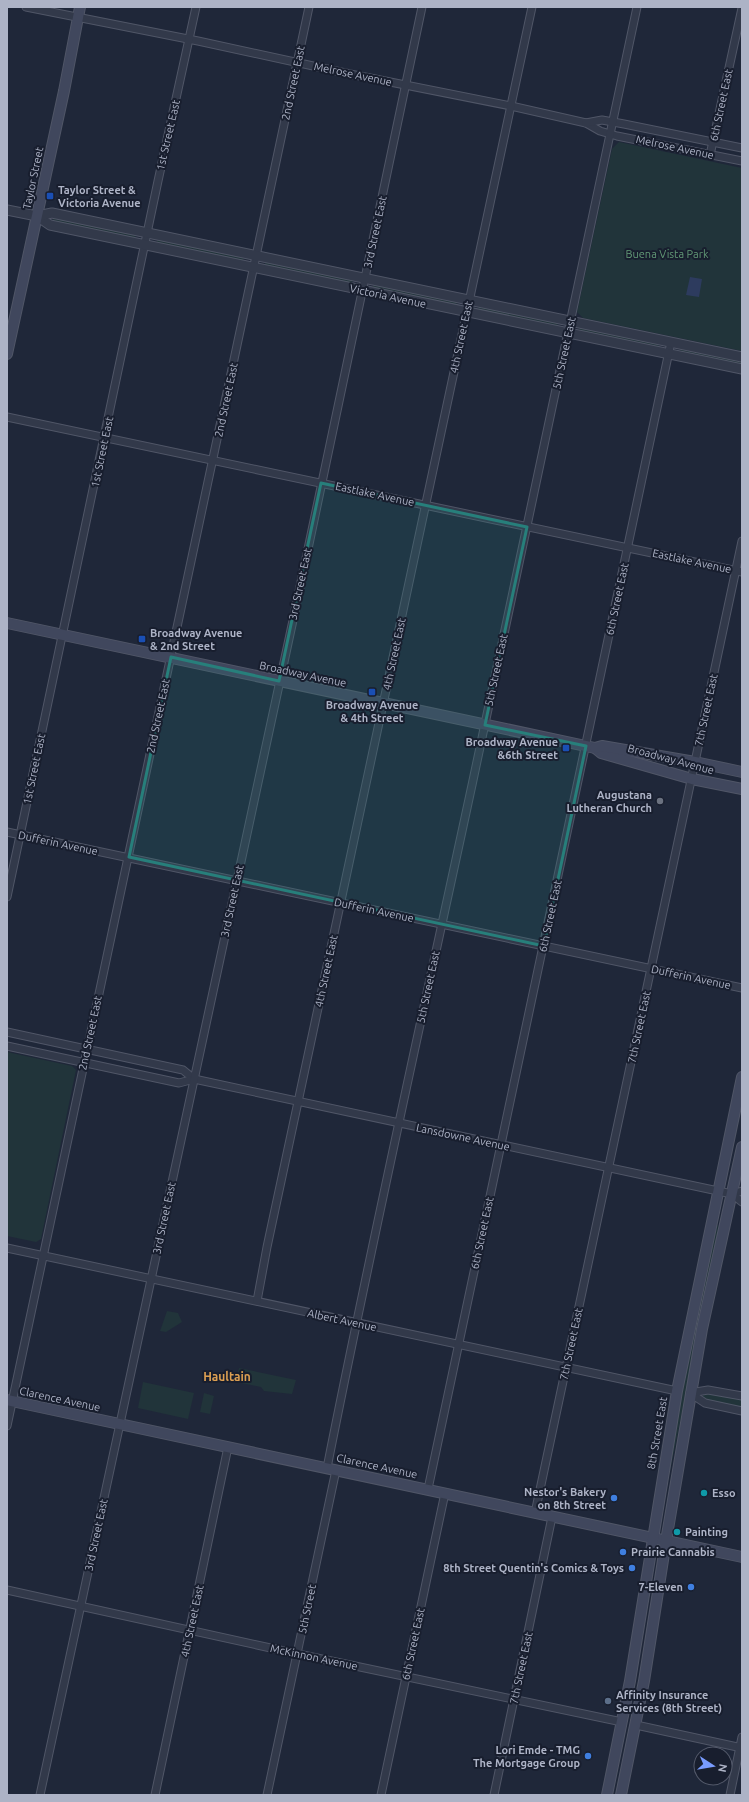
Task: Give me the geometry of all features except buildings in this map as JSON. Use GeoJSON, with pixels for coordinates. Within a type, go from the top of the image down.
{"type":"FeatureCollection","features":[{"type":"Feature","properties":{"kind":"main road","name":"Taylor Street"},"geometry":{"type":"LineString","coordinates":[[7,354],[64,91],[80,7]]}},
{"type":"Feature","properties":{"kind":"main road","name":"Broadway Avenue"},"geometry":{"type":"LineString","coordinates":[[7,623],[590,747],[602,746],[695,762],[742,772]]}},
{"type":"Feature","properties":{"kind":"main road","name":"Broadway Avenue"},"geometry":{"type":"LineString","coordinates":[[590,747],[601,753],[692,779],[742,789]]}},
{"type":"Feature","properties":{"kind":"main road","name":"8th Street East"},"geometry":{"type":"LineString","coordinates":[[606,1795],[622,1722],[637,1640],[652,1537],[677,1391],[742,1077]]}},
{"type":"Feature","properties":{"kind":"main road"},"geometry":{"type":"LineString","coordinates":[[621,1795],[650,1649],[690,1393],[702,1329],[737,1192],[742,1147]]}},
{"type":"Feature","properties":{"kind":"main road","name":"Clarence Avenue"},"geometry":{"type":"LineString","coordinates":[[10,1400],[742,1557]]}},
{"type":"Feature","properties":{"kind":"street","name":"Melrose Avenue"},"geometry":{"type":"LineString","coordinates":[[26,7],[511,106],[586,123],[609,134],[742,162]]}},
{"type":"Feature","properties":{"kind":"street","name":"1st Street East"},"geometry":{"type":"LineString","coordinates":[[7,897],[196,7]]}},
{"type":"Feature","properties":{"kind":"street","name":"2nd Street East"},"geometry":{"type":"LineString","coordinates":[[7,1426],[10,1400],[44,1256],[309,7]]}},
{"type":"Feature","properties":{"kind":"street","name":"3rd Street East"},"geometry":{"type":"LineString","coordinates":[[40,1795],[152,1279],[422,7]]}},
{"type":"Feature","properties":{"kind":"street","name":"4th Street East"},"geometry":{"type":"LineString","coordinates":[[257,1301],[298,1102],[532,7]]}},
{"type":"Feature","properties":{"kind":"street","name":"5th Street East"},"geometry":{"type":"LineString","coordinates":[[368,1270],[571,321],[611,122],[637,7]]}},
{"type":"Feature","properties":{"kind":"street","name":"6th Street East"},"geometry":{"type":"LineString","coordinates":[[710,155],[742,8]]}},
{"type":"Feature","properties":{"kind":"street","name":"Melrose Avenue"},"geometry":{"type":"LineString","coordinates":[[586,123],[602,120],[742,148]]}},
{"type":"Feature","properties":{"kind":"street","name":"Victoria Avenue"},"geometry":{"type":"LineString","coordinates":[[7,210],[37,216],[50,225],[742,370]]}},
{"type":"Feature","properties":{"kind":"street","name":"Victoria Avenue"},"geometry":{"type":"LineString","coordinates":[[37,216],[52,212],[742,357]]}},
{"type":"Feature","properties":{"kind":"street","name":"6th Street East"},"geometry":{"type":"LineString","coordinates":[[428,1489],[544,946],[590,747],[628,548],[671,342]]}},
{"type":"Feature","properties":{"kind":"street","name":"Eastlake Avenue"},"geometry":{"type":"LineString","coordinates":[[7,417],[739,572]]}},
{"type":"Feature","properties":{"kind":"street","name":"7th Street East"},"geometry":{"type":"LineString","coordinates":[[535,1513],[695,762],[739,572],[742,541]]}},
{"type":"Feature","properties":{"kind":"street","name":"Dufferin Avenue"},"geometry":{"type":"LineString","coordinates":[[7,832],[742,988]]}},
{"type":"Feature","properties":{"kind":"street","name":"Lansdowne Avenue"},"geometry":{"type":"LineString","coordinates":[[7,1032],[183,1070],[194,1079],[298,1102],[718,1191],[737,1192],[742,1202]]}},
{"type":"Feature","properties":{"kind":"street","name":"Lansdowne Avenue"},"geometry":{"type":"LineString","coordinates":[[7,1046],[180,1083],[194,1079]]}},
{"type":"Feature","properties":{"kind":"street","name":"Albert Avenue"},"geometry":{"type":"LineString","coordinates":[[7,1248],[677,1391]]}},
{"type":"Feature","properties":{"kind":"street","name":"5th Street"},"geometry":{"type":"LineString","coordinates":[[267,1795],[298,1654],[332,1469],[356,1323],[368,1270]]}},
{"type":"Feature","properties":{"kind":"street"},"geometry":{"type":"LineString","coordinates":[[690,1393],[708,1390],[742,1396]]}},
{"type":"Feature","properties":{"kind":"street"},"geometry":{"type":"LineString","coordinates":[[690,1393],[705,1403],[742,1411]]}},
{"type":"Feature","properties":{"kind":"street","name":"4th Street East"},"geometry":{"type":"LineString","coordinates":[[155,1795],[228,1447]]}},
{"type":"Feature","properties":{"kind":"street","name":"6th Street East"},"geometry":{"type":"LineString","coordinates":[[381,1795],[445,1493]]}},
{"type":"Feature","properties":{"kind":"street","name":"7th Street East"},"geometry":{"type":"LineString","coordinates":[[494,1795],[552,1517]]}},
{"type":"Feature","properties":{"kind":"street","name":"McKinnon Avenue"},"geometry":{"type":"LineString","coordinates":[[7,1590],[298,1654],[622,1722]]}},
{"type":"Feature","properties":{"kind":"street"},"geometry":{"type":"LineString","coordinates":[[636,1725],[741,1747]]}},
{"type":"Feature","properties":{"kind":"street"},"geometry":{"type":"LineString","coordinates":[[730,1795],[742,1737]]}},
{"type":"Feature","properties":{"kind":"highlighted area"},"geometry":{"type":"Polygon","coordinates":[[[321,483],[527,527],[485,725],[586,746],[544,946],[129,857],[171,657],[279,681],[321,483]]]}},
{"type":"Feature","properties":{"kind":"green space","name":"Buena Vista Park"},"geometry":{"type":"Polygon","coordinates":[[[619,142],[742,168],[742,351],[583,318],[577,312],[612,149],[619,142]]]}},
{"type":"Feature","properties":{"kind":"green space"},"geometry":{"type":"Polygon","coordinates":[[[53,216],[136,234],[135,238],[53,222],[53,216]]]}},
{"type":"Feature","properties":{"kind":"green space"},"geometry":{"type":"Polygon","coordinates":[[[157,238],[244,257],[243,261],[157,243],[157,238]]]}},
{"type":"Feature","properties":{"kind":"green space"},"geometry":{"type":"Polygon","coordinates":[[[265,261],[352,280],[352,284],[265,265],[265,261]]]}},
{"type":"Feature","properties":{"kind":"green space"},"geometry":{"type":"Polygon","coordinates":[[[373,284],[457,302],[456,305],[373,288],[373,284]]]}},
{"type":"Feature","properties":{"kind":"green space"},"geometry":{"type":"Polygon","coordinates":[[[479,306],[558,323],[557,326],[478,310],[479,306]]]}},
{"type":"Feature","properties":{"kind":"green space"},"geometry":{"type":"Polygon","coordinates":[[[580,327],[659,344],[658,348],[579,331],[580,327]]]}},
{"type":"Feature","properties":{"kind":"green space"},"geometry":{"type":"Polygon","coordinates":[[[681,348],[742,360],[742,367],[680,353],[681,348]]]}},
{"type":"Feature","properties":{"kind":"green space"},"geometry":{"type":"Polygon","coordinates":[[[7,1052],[72,1066],[76,1070],[41,1239],[36,1242],[7,1236],[7,1052]]]}},
{"type":"Feature","properties":{"kind":"green space"},"geometry":{"type":"Polygon","coordinates":[[[716,1225],[718,1225],[717,1242],[669,1476],[667,1476],[671,1442],[716,1225]]]}},
{"type":"Feature","properties":{"kind":"green space"},"geometry":{"type":"Polygon","coordinates":[[[167,1311],[178,1313],[182,1322],[166,1332],[160,1331],[167,1311]]]}},
{"type":"Feature","properties":{"kind":"green space"},"geometry":{"type":"Polygon","coordinates":[[[239,1368],[296,1380],[292,1394],[264,1391],[261,1387],[236,1382],[239,1368]]]}},
{"type":"Feature","properties":{"kind":"green space"},"geometry":{"type":"Polygon","coordinates":[[[143,1382],[194,1393],[188,1419],[138,1408],[143,1382]]]}},
{"type":"Feature","properties":{"kind":"green space"},"geometry":{"type":"Polygon","coordinates":[[[204,1393],[214,1396],[210,1414],[200,1412],[204,1393]]]}},
{"type":"Feature","properties":{"kind":"green space"},"geometry":{"type":"Polygon","coordinates":[[[704,1393],[742,1400],[742,1407],[704,1399],[704,1393]]]}},
{"type":"Feature","properties":{"kind":"water"},"geometry":{"type":"Polygon","coordinates":[[[690,277],[702,279],[699,297],[686,295],[690,277]]]}},
{"type":"Feature","properties":{"kind":"place","name":"Taylor Street & Victoria Avenue"},"geometry":{"type":"Point","coordinates":[50,196]}},
{"type":"Feature","properties":{"kind":"place","name":"Broadway Avenue & 2nd Street"},"geometry":{"type":"Point","coordinates":[142,639]}},
{"type":"Feature","properties":{"kind":"place","name":"Broadway Avenue & 4th Street"},"geometry":{"type":"Point","coordinates":[372,692]}},
{"type":"Feature","properties":{"kind":"place","name":"Broadway Avenue &6th Street"},"geometry":{"type":"Point","coordinates":[566,748]}},
{"type":"Feature","properties":{"kind":"place","name":"Augustana Lutheran Church"},"geometry":{"type":"Point","coordinates":[660,801]}},
{"type":"Feature","properties":{"kind":"place","name":"Esso"},"geometry":{"type":"Point","coordinates":[704,1493]}},
{"type":"Feature","properties":{"kind":"place","name":"Nestor's Bakery on 8th Street"},"geometry":{"type":"Point","coordinates":[614,1498]}},
{"type":"Feature","properties":{"kind":"place","name":"Painting"},"geometry":{"type":"Point","coordinates":[677,1532]}},
{"type":"Feature","properties":{"kind":"place","name":"Prairie Cannabis"},"geometry":{"type":"Point","coordinates":[623,1552]}},
{"type":"Feature","properties":{"kind":"place","name":"8th Street Quentin's Comics & Toys"},"geometry":{"type":"Point","coordinates":[632,1568]}},
{"type":"Feature","properties":{"kind":"place","name":"7-Eleven"},"geometry":{"type":"Point","coordinates":[691,1587]}},
{"type":"Feature","properties":{"kind":"place","name":"Affinity Insurance Services (8th Street)"},"geometry":{"type":"Point","coordinates":[608,1701]}},
{"type":"Feature","properties":{"kind":"place","name":"Lori Emde - TMG The Mortgage Group"},"geometry":{"type":"Point","coordinates":[588,1756]}},
{"type":"Feature","properties":{"kind":"district","name":"Haultain"},"geometry":{"type":"Point","coordinates":[227,1376]}}]}
